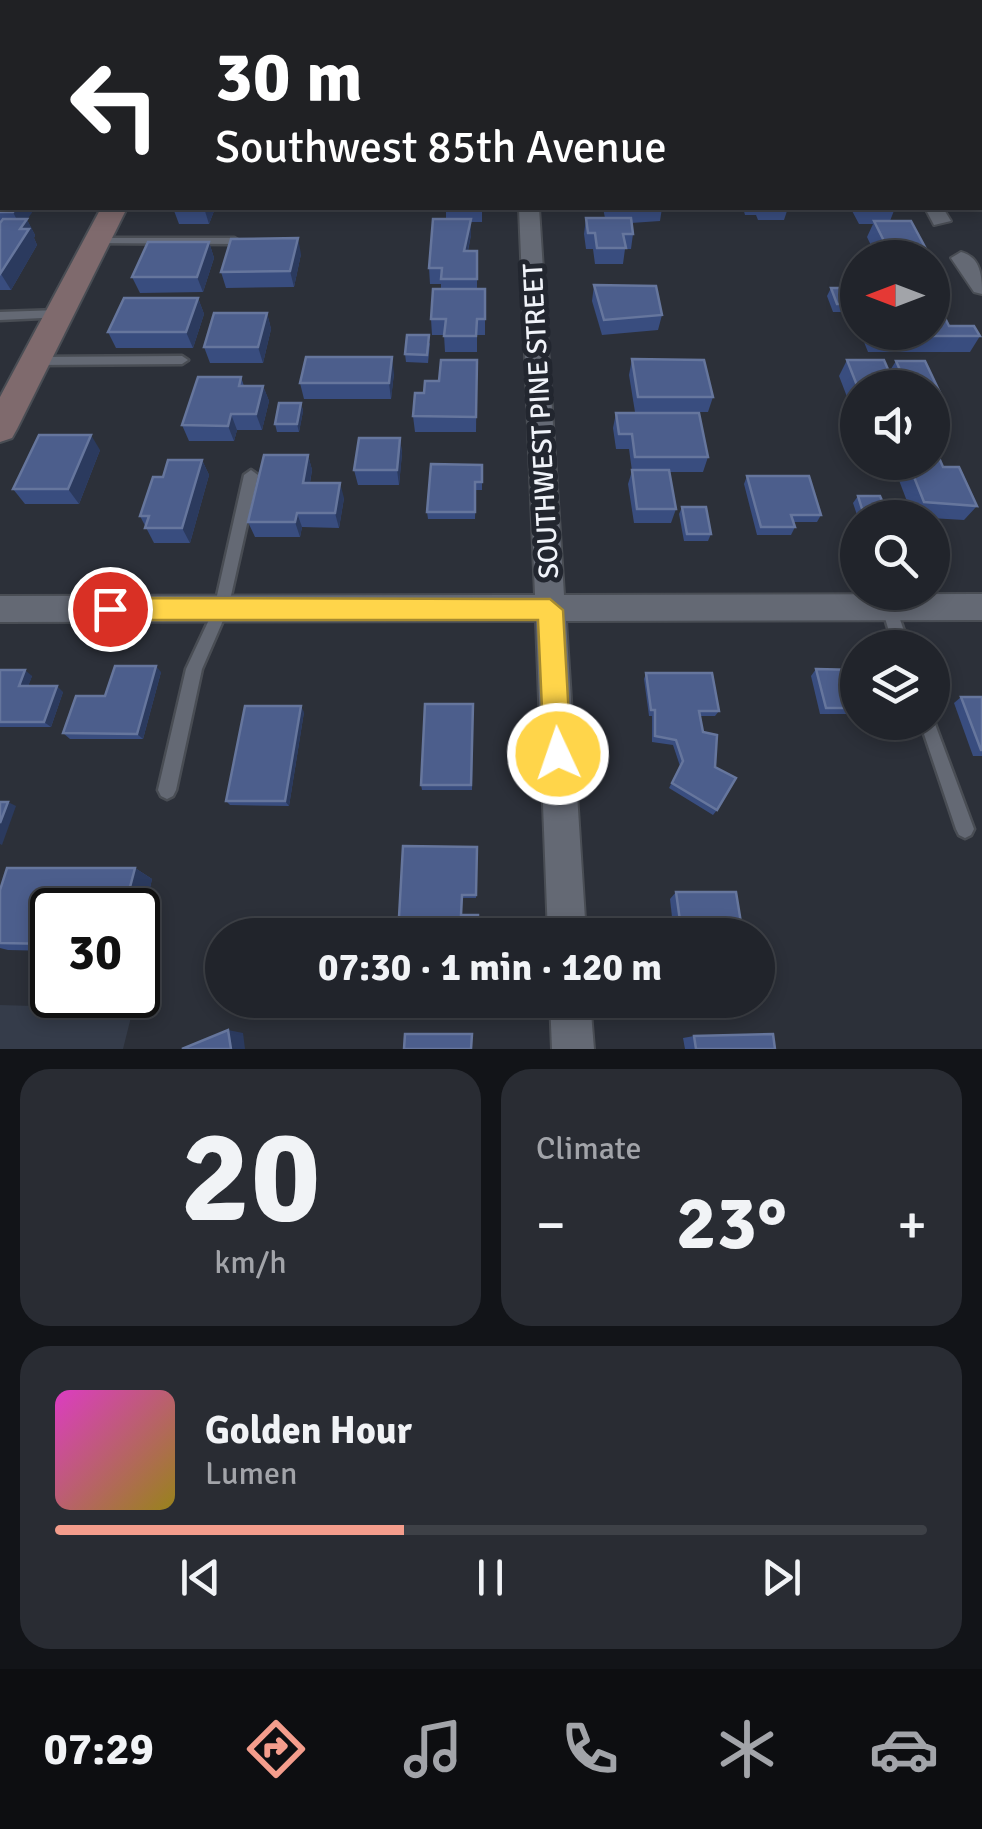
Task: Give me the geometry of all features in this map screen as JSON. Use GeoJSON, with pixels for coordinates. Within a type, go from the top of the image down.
{"type":"FeatureCollection","features":[{"type":"Feature","properties":{"kind":"street"},"geometry":{"type":"LineString","coordinates":[[0,429],[113,210]]}},
{"type":"Feature","properties":{"kind":"street","name":"SOUTHWEST PINE STREET"},"geometry":{"type":"LineString","coordinates":[[530,210],[565,918]]}},
{"type":"Feature","properties":{"kind":"street"},"geometry":{"type":"LineString","coordinates":[[961,258],[982,287]]}},
{"type":"Feature","properties":{"kind":"street"},"geometry":{"type":"LineString","coordinates":[[950,607],[982,607]]}},
{"type":"Feature","properties":{"kind":"street"},"geometry":{"type":"LineString","coordinates":[[0,609],[840,608]]}},
{"type":"Feature","properties":{"kind":"street"},"geometry":{"type":"LineString","coordinates":[[571,1018],[573,1049]]}},
{"type":"Feature","properties":{"kind":"lane"},"geometry":{"type":"LineString","coordinates":[[97,241],[234,241]]}},
{"type":"Feature","properties":{"kind":"lane"},"geometry":{"type":"LineString","coordinates":[[0,316],[59,314]]}},
{"type":"Feature","properties":{"kind":"lane"},"geometry":{"type":"LineString","coordinates":[[35,361],[182,360]]}},
{"type":"Feature","properties":{"kind":"lane"},"geometry":{"type":"LineString","coordinates":[[167,790],[194,669],[221,609],[251,475]]}},
{"type":"Feature","properties":{"kind":"lane"},"geometry":{"type":"LineString","coordinates":[[934,740],[964,829]]}},
{"type":"Feature","properties":{"kind":"shaded area"},"geometry":{"type":"Polygon","coordinates":[[[0,1005],[30,1006],[30,1018],[131,1018],[123,1049],[0,1049],[0,1005]]]}},
{"type":"Feature","properties":{"kind":"building"},"geometry":{"type":"Polygon","coordinates":[[[586,218],[631,218],[633,234],[623,234],[626,248],[597,248],[595,233],[588,233],[586,218]]]}},
{"type":"Feature","properties":{"kind":"building"},"geometry":{"type":"Polygon","coordinates":[[[3,219],[27,219],[20,229],[29,229],[0,274],[0,223],[3,219]]]}},
{"type":"Feature","properties":{"kind":"building"},"geometry":{"type":"Polygon","coordinates":[[[433,219],[471,219],[464,251],[477,251],[477,279],[441,279],[442,268],[429,268],[433,219]]]}},
{"type":"Feature","properties":{"kind":"building"},"geometry":{"type":"Polygon","coordinates":[[[874,221],[911,221],[921,240],[884,240],[874,221]]]}},
{"type":"Feature","properties":{"kind":"building"},"geometry":{"type":"Polygon","coordinates":[[[298,238],[290,271],[221,272],[231,239],[298,238]]]}},
{"type":"Feature","properties":{"kind":"building"},"geometry":{"type":"Polygon","coordinates":[[[148,242],[209,242],[197,277],[132,277],[148,242]]]}},
{"type":"Feature","properties":{"kind":"building"},"geometry":{"type":"Polygon","coordinates":[[[594,285],[656,286],[662,315],[604,320],[594,285]]]}},
{"type":"Feature","properties":{"kind":"building"},"geometry":{"type":"Polygon","coordinates":[[[831,288],[840,288],[837,304],[831,288]]]}},
{"type":"Feature","properties":{"kind":"building"},"geometry":{"type":"Polygon","coordinates":[[[433,289],[485,289],[485,319],[477,319],[476,336],[444,336],[446,319],[431,319],[433,289]]]}},
{"type":"Feature","properties":{"kind":"building"},"geometry":{"type":"Polygon","coordinates":[[[124,298],[198,298],[186,332],[108,332],[124,298]]]}},
{"type":"Feature","properties":{"kind":"building"},"geometry":{"type":"Polygon","coordinates":[[[214,313],[267,313],[258,347],[204,347],[214,313]]]}},
{"type":"Feature","properties":{"kind":"building"},"geometry":{"type":"Polygon","coordinates":[[[950,326],[974,326],[980,336],[950,336],[950,326]]]}},
{"type":"Feature","properties":{"kind":"building"},"geometry":{"type":"Polygon","coordinates":[[[407,335],[429,335],[427,355],[405,354],[407,335]]]}},
{"type":"Feature","properties":{"kind":"building"},"geometry":{"type":"Polygon","coordinates":[[[306,357],[392,357],[389,383],[300,383],[306,357]]]}},
{"type":"Feature","properties":{"kind":"building"},"geometry":{"type":"Polygon","coordinates":[[[632,359],[704,360],[713,397],[638,397],[632,359]]]}},
{"type":"Feature","properties":{"kind":"building"},"geometry":{"type":"Polygon","coordinates":[[[441,360],[477,360],[476,417],[413,416],[415,393],[424,393],[425,381],[439,381],[441,360]]]}},
{"type":"Feature","properties":{"kind":"building"},"geometry":{"type":"Polygon","coordinates":[[[847,360],[884,360],[888,370],[851,370],[847,360]]]}},
{"type":"Feature","properties":{"kind":"building"},"geometry":{"type":"Polygon","coordinates":[[[896,361],[925,361],[929,370],[900,370],[896,361]]]}},
{"type":"Feature","properties":{"kind":"building"},"geometry":{"type":"Polygon","coordinates":[[[198,377],[241,377],[239,386],[263,386],[256,414],[231,414],[228,426],[182,425],[198,377]]]}},
{"type":"Feature","properties":{"kind":"building"},"geometry":{"type":"Polygon","coordinates":[[[279,403],[301,403],[297,424],[275,424],[279,403]]]}},
{"type":"Feature","properties":{"kind":"building"},"geometry":{"type":"Polygon","coordinates":[[[616,413],[699,413],[708,457],[635,457],[632,434],[619,434],[616,413]]]}},
{"type":"Feature","properties":{"kind":"building"},"geometry":{"type":"Polygon","coordinates":[[[39,435],[91,435],[68,489],[13,489],[39,435]]]}},
{"type":"Feature","properties":{"kind":"building"},"geometry":{"type":"Polygon","coordinates":[[[359,438],[400,438],[397,470],[354,470],[359,438]]]}},
{"type":"Feature","properties":{"kind":"building"},"geometry":{"type":"Polygon","coordinates":[[[264,455],[308,455],[303,483],[340,483],[335,513],[297,513],[295,522],[248,522],[264,455]]]}},
{"type":"Feature","properties":{"kind":"building"},"geometry":{"type":"Polygon","coordinates":[[[168,460],[202,460],[182,528],[145,528],[149,516],[140,516],[153,477],[163,477],[168,460]]]}},
{"type":"Feature","properties":{"kind":"building"},"geometry":{"type":"Polygon","coordinates":[[[431,464],[482,465],[482,482],[475,482],[475,512],[427,512],[431,464]]]}},
{"type":"Feature","properties":{"kind":"building"},"geometry":{"type":"Polygon","coordinates":[[[950,467],[959,467],[977,506],[950,504],[950,500],[923,500],[915,480],[950,480],[950,467]]]}},
{"type":"Feature","properties":{"kind":"building"},"geometry":{"type":"Polygon","coordinates":[[[632,470],[669,470],[676,509],[637,509],[632,470]]]}},
{"type":"Feature","properties":{"kind":"building"},"geometry":{"type":"Polygon","coordinates":[[[747,476],[809,476],[821,515],[791,515],[795,527],[761,527],[747,476]]]}},
{"type":"Feature","properties":{"kind":"building"},"geometry":{"type":"Polygon","coordinates":[[[858,496],[880,496],[882,500],[859,500],[858,496]]]}},
{"type":"Feature","properties":{"kind":"building"},"geometry":{"type":"Polygon","coordinates":[[[682,507],[706,507],[711,534],[687,534],[682,507]]]}},
{"type":"Feature","properties":{"kind":"building"},"geometry":{"type":"Polygon","coordinates":[[[115,666],[156,666],[137,734],[63,733],[76,696],[105,696],[115,666]]]}},
{"type":"Feature","properties":{"kind":"building"},"geometry":{"type":"Polygon","coordinates":[[[816,669],[840,670],[840,708],[826,708],[816,669]]]}},
{"type":"Feature","properties":{"kind":"building"},"geometry":{"type":"Polygon","coordinates":[[[0,670],[25,670],[19,686],[57,686],[44,722],[0,722],[0,670]]]}},
{"type":"Feature","properties":{"kind":"building"},"geometry":{"type":"Polygon","coordinates":[[[646,673],[712,673],[719,711],[699,711],[703,732],[717,735],[715,767],[736,778],[717,810],[672,783],[683,761],[676,740],[655,736],[655,710],[651,710],[646,673]]]}},
{"type":"Feature","properties":{"kind":"building"},"geometry":{"type":"Polygon","coordinates":[[[961,697],[982,697],[982,750],[981,750],[961,697]]]}},
{"type":"Feature","properties":{"kind":"building"},"geometry":{"type":"Polygon","coordinates":[[[425,704],[473,704],[471,785],[421,785],[425,704]]]}},
{"type":"Feature","properties":{"kind":"building"},"geometry":{"type":"Polygon","coordinates":[[[245,706],[301,706],[285,801],[226,801],[245,706]]]}},
{"type":"Feature","properties":{"kind":"building"},"geometry":{"type":"Polygon","coordinates":[[[0,802],[8,802],[0,823],[0,802]]]}},
{"type":"Feature","properties":{"kind":"building"},"geometry":{"type":"Polygon","coordinates":[[[403,846],[477,847],[476,895],[462,895],[461,915],[478,918],[399,918],[403,846]]]}},
{"type":"Feature","properties":{"kind":"building"},"geometry":{"type":"Polygon","coordinates":[[[7,868],[135,868],[130,888],[30,888],[30,944],[0,943],[0,890],[7,868]]]}},
{"type":"Feature","properties":{"kind":"building"},"geometry":{"type":"Polygon","coordinates":[[[676,892],[736,892],[740,918],[680,918],[676,892]]]}},
{"type":"Feature","properties":{"kind":"building"},"geometry":{"type":"Polygon","coordinates":[[[228,1030],[231,1049],[182,1049],[228,1030]]]}},
{"type":"Feature","properties":{"kind":"building"},"geometry":{"type":"Polygon","coordinates":[[[405,1034],[472,1034],[471,1049],[404,1049],[405,1034]]]}},
{"type":"Feature","properties":{"kind":"building"},"geometry":{"type":"Polygon","coordinates":[[[773,1034],[775,1049],[696,1049],[694,1036],[773,1034]]]}},
{"type":"Feature","properties":{"kind":"route"},"geometry":{"type":"LineString","coordinates":[[110,609],[550,610],[558,754]]}}]}
